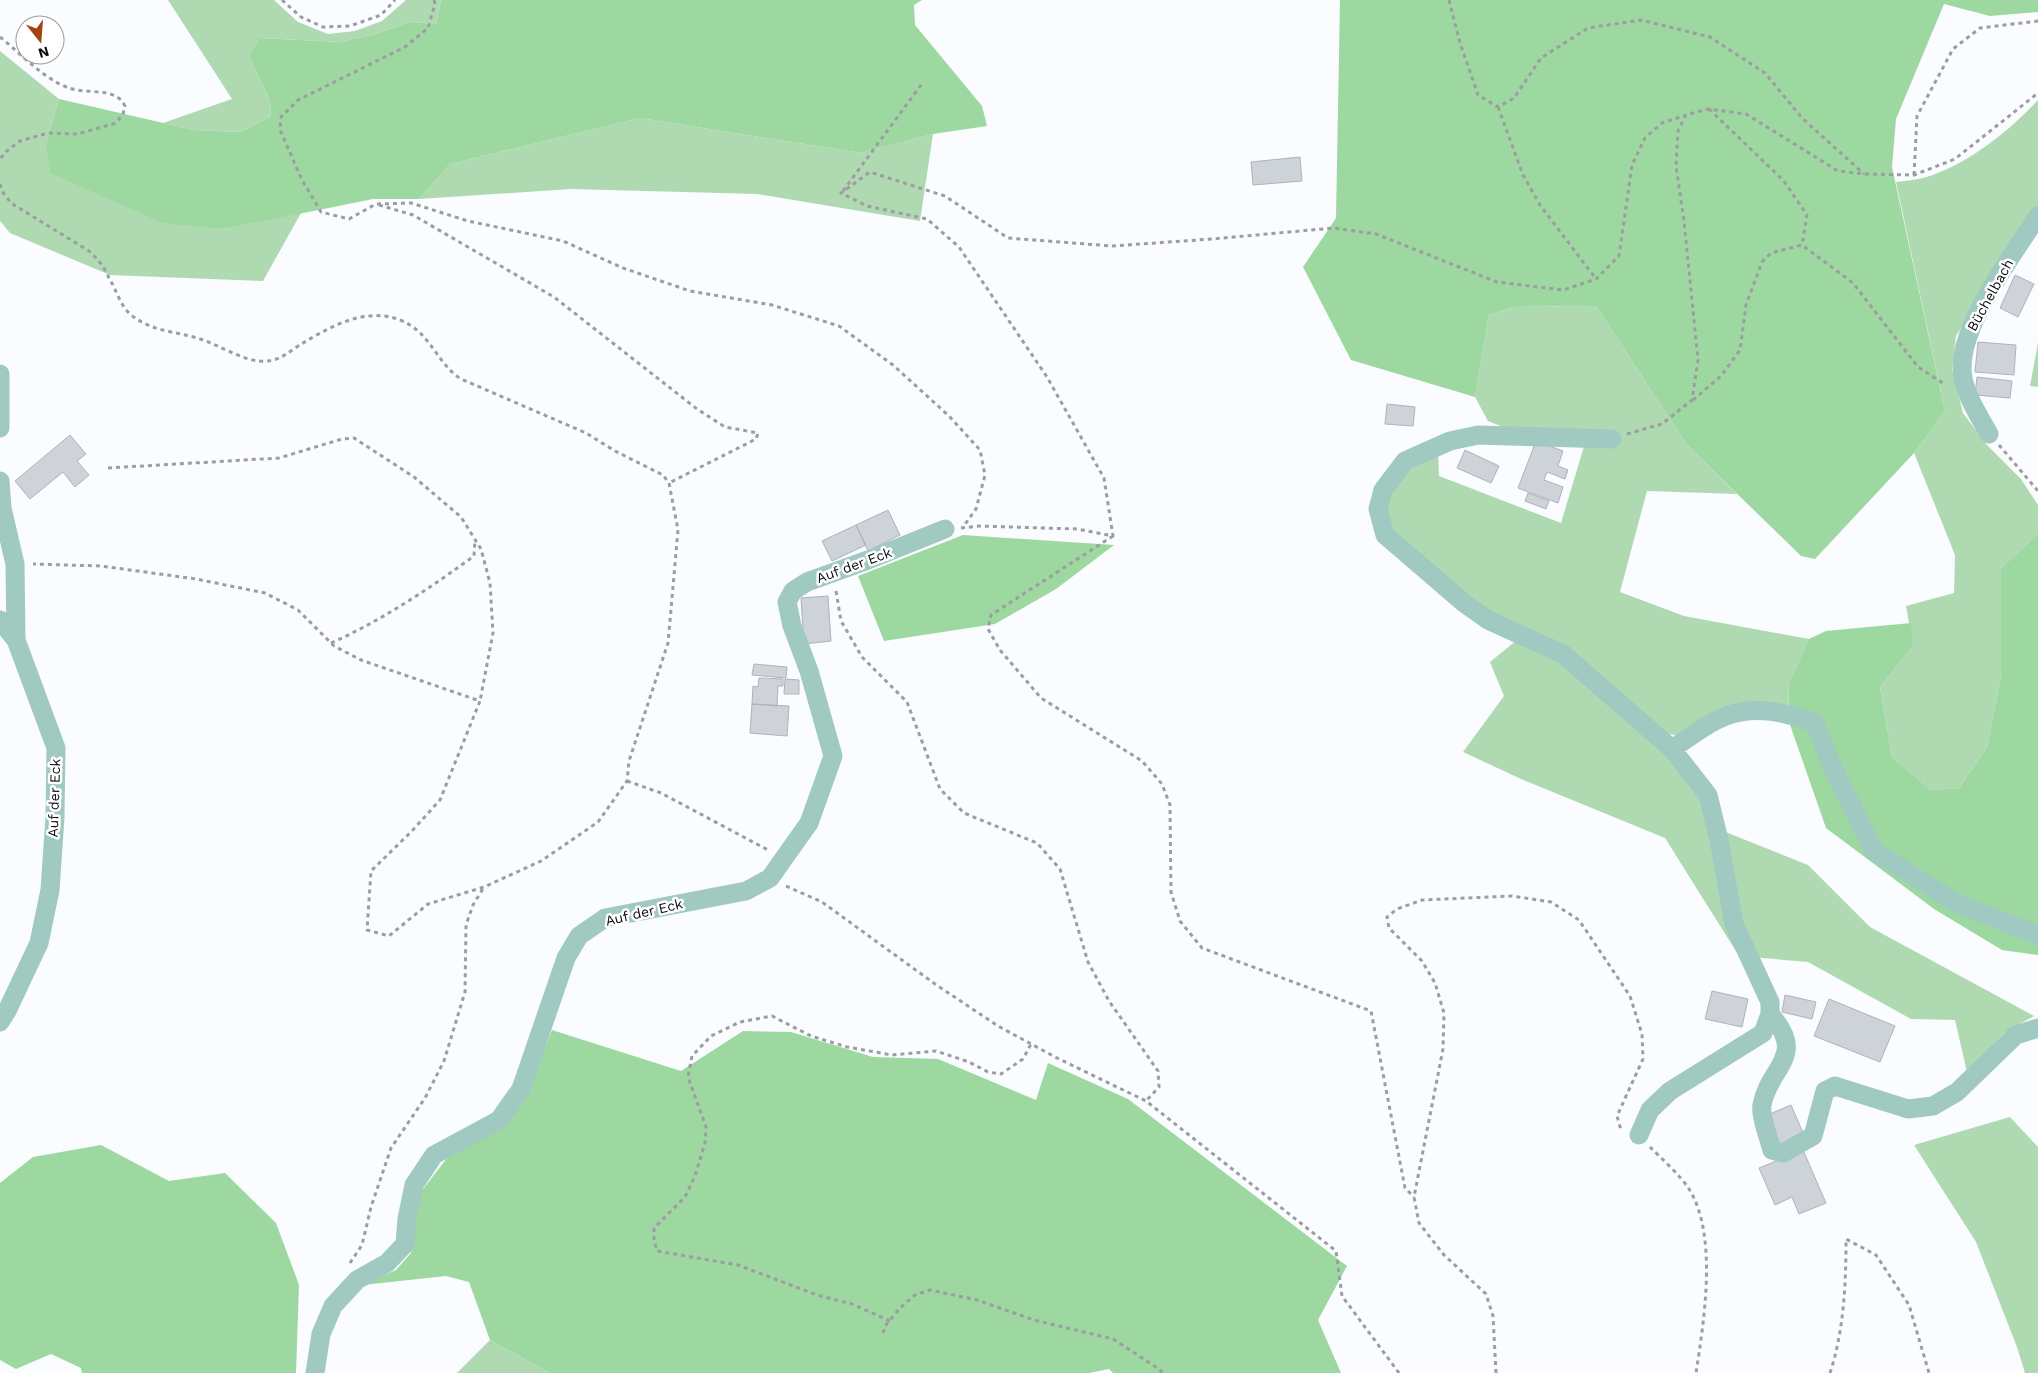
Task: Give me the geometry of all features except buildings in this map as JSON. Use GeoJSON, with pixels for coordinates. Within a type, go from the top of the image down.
{"type":"FeatureCollection","features":[{"type":"Feature","properties":{"kind":"street","name":"Büchelbach"},"geometry":{"type":"LineString","coordinates":[[1989,434],[1970,399],[1962,367],[1968,333],[2001,271],[2038,216]]}},
{"type":"Feature","properties":{"kind":"street"},"geometry":{"type":"LineString","coordinates":[[0,374],[0,428]]}},
{"type":"Feature","properties":{"kind":"street"},"geometry":{"type":"LineString","coordinates":[[1612,438],[1478,435],[1450,441],[1405,461],[1383,490],[1378,509],[1385,535],[1464,603],[1488,620],[1563,654],[1672,749],[1708,795],[1719,840],[1734,924],[1770,1002],[1770,1014],[1763,1033],[1670,1091],[1650,1110],[1639,1135]]}},
{"type":"Feature","properties":{"kind":"street","name":"Auf der Eck"},"geometry":{"type":"LineString","coordinates":[[0,481],[16,640],[56,748],[55,817],[50,890],[39,943],[0,1022]]}},
{"type":"Feature","properties":{"kind":"street","name":"Auf der Eck"},"geometry":{"type":"LineString","coordinates":[[316,1373],[321,1334],[333,1306],[357,1280],[387,1263],[405,1244],[407,1218],[414,1185],[434,1155],[499,1120],[521,1089],[566,958],[580,936],[605,918],[746,891],[770,878],[809,823],[833,756],[809,671],[792,626],[787,602],[793,591],[807,582],[954,528]]}},
{"type":"Feature","properties":{"kind":"street"},"geometry":{"type":"LineString","coordinates":[[0,620],[16,640]]}},
{"type":"Feature","properties":{"kind":"street"},"geometry":{"type":"LineString","coordinates":[[1672,749],[1714,721],[1730,714],[1762,709],[1805,718],[1815,723],[1833,768],[1874,851],[1956,903],[2038,935]]}},
{"type":"Feature","properties":{"kind":"street"},"geometry":{"type":"LineString","coordinates":[[1770,1014],[1781,1026],[1787,1045],[1783,1063],[1764,1096],[1761,1108],[1772,1150],[1782,1153],[1813,1136],[1825,1091],[1834,1086],[1908,1109],[1933,1106],[1956,1092],[2016,1035],[2038,1028]]}},
{"type":"Feature","properties":{"kind":"path"},"geometry":{"type":"LineString","coordinates":[[282,0],[300,17],[324,27],[350,26],[381,15],[394,0]]}},
{"type":"Feature","properties":{"kind":"path"},"geometry":{"type":"LineString","coordinates":[[434,0],[435,4],[428,28],[405,47],[298,100],[281,117],[280,130],[302,180],[322,212],[349,218],[376,204],[411,203],[468,221],[564,241],[623,268],[690,291],[772,305],[839,326],[894,365],[948,416],[980,450],[985,475],[976,509],[954,528]]}},
{"type":"Feature","properties":{"kind":"path"},"geometry":{"type":"LineString","coordinates":[[1449,0],[1460,44],[1478,95],[1498,107],[1523,174],[1540,205],[1596,279]]}},
{"type":"Feature","properties":{"kind":"path"},"geometry":{"type":"LineString","coordinates":[[1498,107],[1514,98],[1541,58],[1588,28],[1641,20],[1710,37],[1765,73],[1802,118],[1865,174]]}},
{"type":"Feature","properties":{"kind":"path"},"geometry":{"type":"LineString","coordinates":[[1914,175],[1917,116],[1953,49],[1980,28],[2038,21]]}},
{"type":"Feature","properties":{"kind":"path"},"geometry":{"type":"LineString","coordinates":[[0,37],[53,80],[68,88],[82,92],[112,94],[121,98],[125,106],[123,114],[116,123],[78,134],[48,133],[20,141],[4,153],[0,160]]}},
{"type":"Feature","properties":{"kind":"path"},"geometry":{"type":"LineString","coordinates":[[841,193],[921,85]]}},
{"type":"Feature","properties":{"kind":"path"},"geometry":{"type":"LineString","coordinates":[[841,193],[870,172],[945,196],[1008,238],[1112,246],[1334,228],[1376,234],[1497,282],[1563,290],[1596,279],[1619,256],[1632,165],[1645,138],[1662,123],[1708,109],[1746,114],[1838,171],[1865,174],[1914,175],[1955,159],[2038,93]]}},
{"type":"Feature","properties":{"kind":"path"},"geometry":{"type":"LineString","coordinates":[[1708,109],[1784,181],[1807,215],[1802,245]]}},
{"type":"Feature","properties":{"kind":"path"},"geometry":{"type":"LineString","coordinates":[[1686,115],[1678,132],[1676,166],[1684,222],[1698,360],[1692,400]]}},
{"type":"Feature","properties":{"kind":"path"},"geometry":{"type":"LineString","coordinates":[[0,184],[2,191],[11,203],[89,251],[99,260],[129,312],[145,324],[162,331],[200,338],[254,360],[266,362],[278,360],[331,326],[349,320],[364,316],[398,319],[416,327],[451,372],[461,379],[586,433],[615,451],[663,476],[669,483],[678,530],[668,643],[629,761],[627,781],[598,822],[541,861],[484,887],[428,904],[389,936],[368,930],[371,871],[412,832],[440,800],[480,701],[493,633],[490,583],[481,549],[461,518],[414,477],[354,438],[342,439],[279,458],[108,468]]}},
{"type":"Feature","properties":{"kind":"path"},"geometry":{"type":"LineString","coordinates":[[841,193],[867,206],[927,219],[959,247],[1047,377],[1104,478],[1113,536]]}},
{"type":"Feature","properties":{"kind":"path"},"geometry":{"type":"LineString","coordinates":[[376,204],[413,215],[554,297],[697,409],[724,427],[758,433],[756,439],[669,483]]}},
{"type":"Feature","properties":{"kind":"path"},"geometry":{"type":"LineString","coordinates":[[1612,438],[1662,424],[1721,376],[1740,350],[1746,305],[1762,262],[1771,252],[1802,245],[1852,283],[1918,367],[1970,399]]}},
{"type":"Feature","properties":{"kind":"path"},"geometry":{"type":"LineString","coordinates":[[1989,434],[2038,491]]}},
{"type":"Feature","properties":{"kind":"path"},"geometry":{"type":"LineString","coordinates":[[954,528],[980,526],[1078,529],[1113,536]]}},
{"type":"Feature","properties":{"kind":"path"},"geometry":{"type":"LineString","coordinates":[[1113,536],[991,615],[988,628],[1000,650],[1041,698],[1142,761],[1162,784],[1170,805],[1171,892],[1180,921],[1202,948],[1371,1011],[1405,1188],[1414,1197]]}},
{"type":"Feature","properties":{"kind":"path"},"geometry":{"type":"LineString","coordinates":[[331,643],[384,615],[452,572],[474,556],[475,539]]}},
{"type":"Feature","properties":{"kind":"path"},"geometry":{"type":"LineString","coordinates":[[7,564],[101,566],[196,579],[265,593],[298,610],[331,643],[361,660],[480,701]]}},
{"type":"Feature","properties":{"kind":"path"},"geometry":{"type":"LineString","coordinates":[[832,573],[841,621],[862,657],[907,702],[940,789],[964,813],[1038,843],[1060,869],[1088,962],[1109,1002],[1158,1070],[1160,1086],[1146,1101]]}},
{"type":"Feature","properties":{"kind":"path"},"geometry":{"type":"LineString","coordinates":[[627,781],[660,794],[784,858]]}},
{"type":"Feature","properties":{"kind":"path"},"geometry":{"type":"LineString","coordinates":[[770,878],[822,902],[998,1026],[1146,1101],[1336,1251],[1342,1296],[1399,1373]]}},
{"type":"Feature","properties":{"kind":"path"},"geometry":{"type":"LineString","coordinates":[[348,1265],[362,1245],[391,1148],[425,1098],[444,1061],[465,992],[466,926],[473,906],[484,887]]}},
{"type":"Feature","properties":{"kind":"path"},"geometry":{"type":"LineString","coordinates":[[1496,1373],[1493,1316],[1486,1294],[1444,1255],[1419,1223],[1414,1197],[1443,1050],[1444,1013],[1435,983],[1422,961],[1389,928],[1387,917],[1397,908],[1422,900],[1512,896],[1551,902],[1579,920],[1630,996],[1642,1034],[1643,1059],[1617,1116],[1622,1133],[1639,1135],[1689,1188],[1700,1213],[1707,1253],[1701,1340],[1696,1373]]}},
{"type":"Feature","properties":{"kind":"path"},"geometry":{"type":"LineString","coordinates":[[890,1321],[852,1304],[817,1295],[738,1265],[657,1251],[654,1240],[654,1228],[685,1197],[695,1176],[705,1143],[706,1127],[688,1077],[692,1056],[711,1036],[740,1022],[772,1016],[811,1036],[847,1047],[892,1055],[936,1051],[969,1062],[988,1072],[1001,1074],[1023,1059],[1031,1044]]}},
{"type":"Feature","properties":{"kind":"path"},"geometry":{"type":"LineString","coordinates":[[1830,1373],[1836,1353],[1846,1282],[1846,1239],[1876,1255],[1909,1305],[1929,1373]]}},
{"type":"Feature","properties":{"kind":"path"},"geometry":{"type":"LineString","coordinates":[[883,1333],[900,1308],[914,1295],[930,1290],[977,1300],[1034,1320],[1113,1339],[1156,1367],[1162,1373]]}},
{"type":"Feature","properties":{"kind":"green space"},"geometry":{"type":"Polygon","coordinates":[[[168,0],[274,0],[298,22],[328,34],[355,31],[382,21],[406,0],[441,0],[436,24],[409,22],[375,34],[340,42],[259,38],[249,56],[270,101],[271,116],[241,132],[194,130],[163,123],[232,99],[168,0]]]}},
{"type":"Feature","properties":{"kind":"green space"},"geometry":{"type":"Polygon","coordinates":[[[441,0],[922,0],[914,5],[915,25],[982,106],[987,126],[933,134],[861,153],[640,118],[450,164],[419,199],[373,199],[224,229],[163,223],[50,173],[46,144],[59,99],[194,130],[241,132],[271,116],[270,101],[249,56],[259,38],[340,42],[375,34],[409,22],[436,24],[441,0]]]}},
{"type":"Feature","properties":{"kind":"green space"},"geometry":{"type":"Polygon","coordinates":[[[1340,0],[2038,0],[2038,12],[1990,16],[1944,4],[1896,119],[1892,167],[1945,411],[1914,453],[1815,559],[1801,556],[1687,445],[1596,306],[1513,307],[1489,315],[1475,397],[1351,360],[1303,267],[1336,218],[1340,0]]]}},
{"type":"Feature","properties":{"kind":"green space"},"geometry":{"type":"Polygon","coordinates":[[[0,51],[59,99],[46,144],[224,229],[301,213],[263,281],[110,275],[10,233],[0,221],[0,51]]]}},
{"type":"Feature","properties":{"kind":"green space"},"geometry":{"type":"Polygon","coordinates":[[[2038,100],[2038,209],[1956,336],[1952,369],[1963,413],[1987,445],[2021,479],[2038,505],[2038,534],[2001,568],[2001,676],[1987,747],[1959,788],[1931,790],[1892,757],[1880,687],[1913,646],[1906,606],[1954,593],[1955,555],[1914,453],[1945,411],[1896,182],[1923,178],[1955,165],[2000,136],[2038,100]]]}},
{"type":"Feature","properties":{"kind":"green space"},"geometry":{"type":"Polygon","coordinates":[[[640,118],[861,153],[933,134],[920,221],[757,194],[571,189],[419,199],[450,164],[640,118]]]}},
{"type":"Feature","properties":{"kind":"green space"},"geometry":{"type":"Polygon","coordinates":[[[1596,306],[1687,445],[1737,494],[1647,491],[1620,592],[1684,616],[1809,639],[1789,683],[1788,711],[1758,706],[1686,733],[1674,735],[1660,732],[1583,663],[1497,620],[1391,533],[1387,523],[1387,496],[1410,467],[1438,450],[1439,476],[1561,523],[1585,443],[1513,431],[1488,421],[1475,397],[1489,315],[1513,307],[1596,306]]]}},
{"type":"Feature","properties":{"kind":"green space"},"geometry":{"type":"Polygon","coordinates":[[[2038,343],[2038,387],[2030,386],[2038,343]]]}},
{"type":"Feature","properties":{"kind":"green space"},"geometry":{"type":"Polygon","coordinates":[[[2038,534],[2038,955],[2002,950],[1934,909],[1826,828],[1788,719],[1789,683],[1809,639],[1826,631],[1911,623],[1913,646],[1880,687],[1892,757],[1931,790],[1959,788],[1987,747],[2001,676],[2001,568],[2038,534]]]}},
{"type":"Feature","properties":{"kind":"green space"},"geometry":{"type":"Polygon","coordinates":[[[963,535],[1114,545],[1056,589],[995,624],[884,641],[858,576],[963,535]]]}},
{"type":"Feature","properties":{"kind":"green space"},"geometry":{"type":"Polygon","coordinates":[[[1517,640],[1560,661],[1668,753],[1723,831],[1808,865],[1870,927],[2034,1016],[2004,1033],[1967,1072],[1955,1020],[1911,1019],[1808,962],[1739,956],[1665,838],[1521,779],[1463,752],[1504,696],[1490,662],[1517,640]]]}},
{"type":"Feature","properties":{"kind":"green space"},"geometry":{"type":"Polygon","coordinates":[[[552,1030],[681,1071],[743,1031],[791,1032],[873,1057],[938,1059],[1036,1100],[1048,1063],[1128,1099],[1347,1266],[1318,1320],[1341,1373],[1113,1373],[1109,1369],[1089,1373],[550,1373],[490,1340],[469,1282],[446,1276],[363,1285],[396,1270],[411,1253],[420,1193],[447,1158],[528,1091],[552,1030]]]}},
{"type":"Feature","properties":{"kind":"green space"},"geometry":{"type":"Polygon","coordinates":[[[2010,1117],[2038,1147],[2038,1373],[2025,1373],[2017,1347],[1976,1242],[1914,1145],[2010,1117]]]}},
{"type":"Feature","properties":{"kind":"green space"},"geometry":{"type":"Polygon","coordinates":[[[101,1145],[169,1181],[225,1173],[276,1223],[299,1285],[296,1373],[82,1373],[81,1368],[51,1354],[16,1369],[0,1360],[0,1183],[33,1157],[101,1145]]]}},
{"type":"Feature","properties":{"kind":"green space"},"geometry":{"type":"Polygon","coordinates":[[[490,1340],[550,1373],[457,1373],[490,1340]]]}}]}
